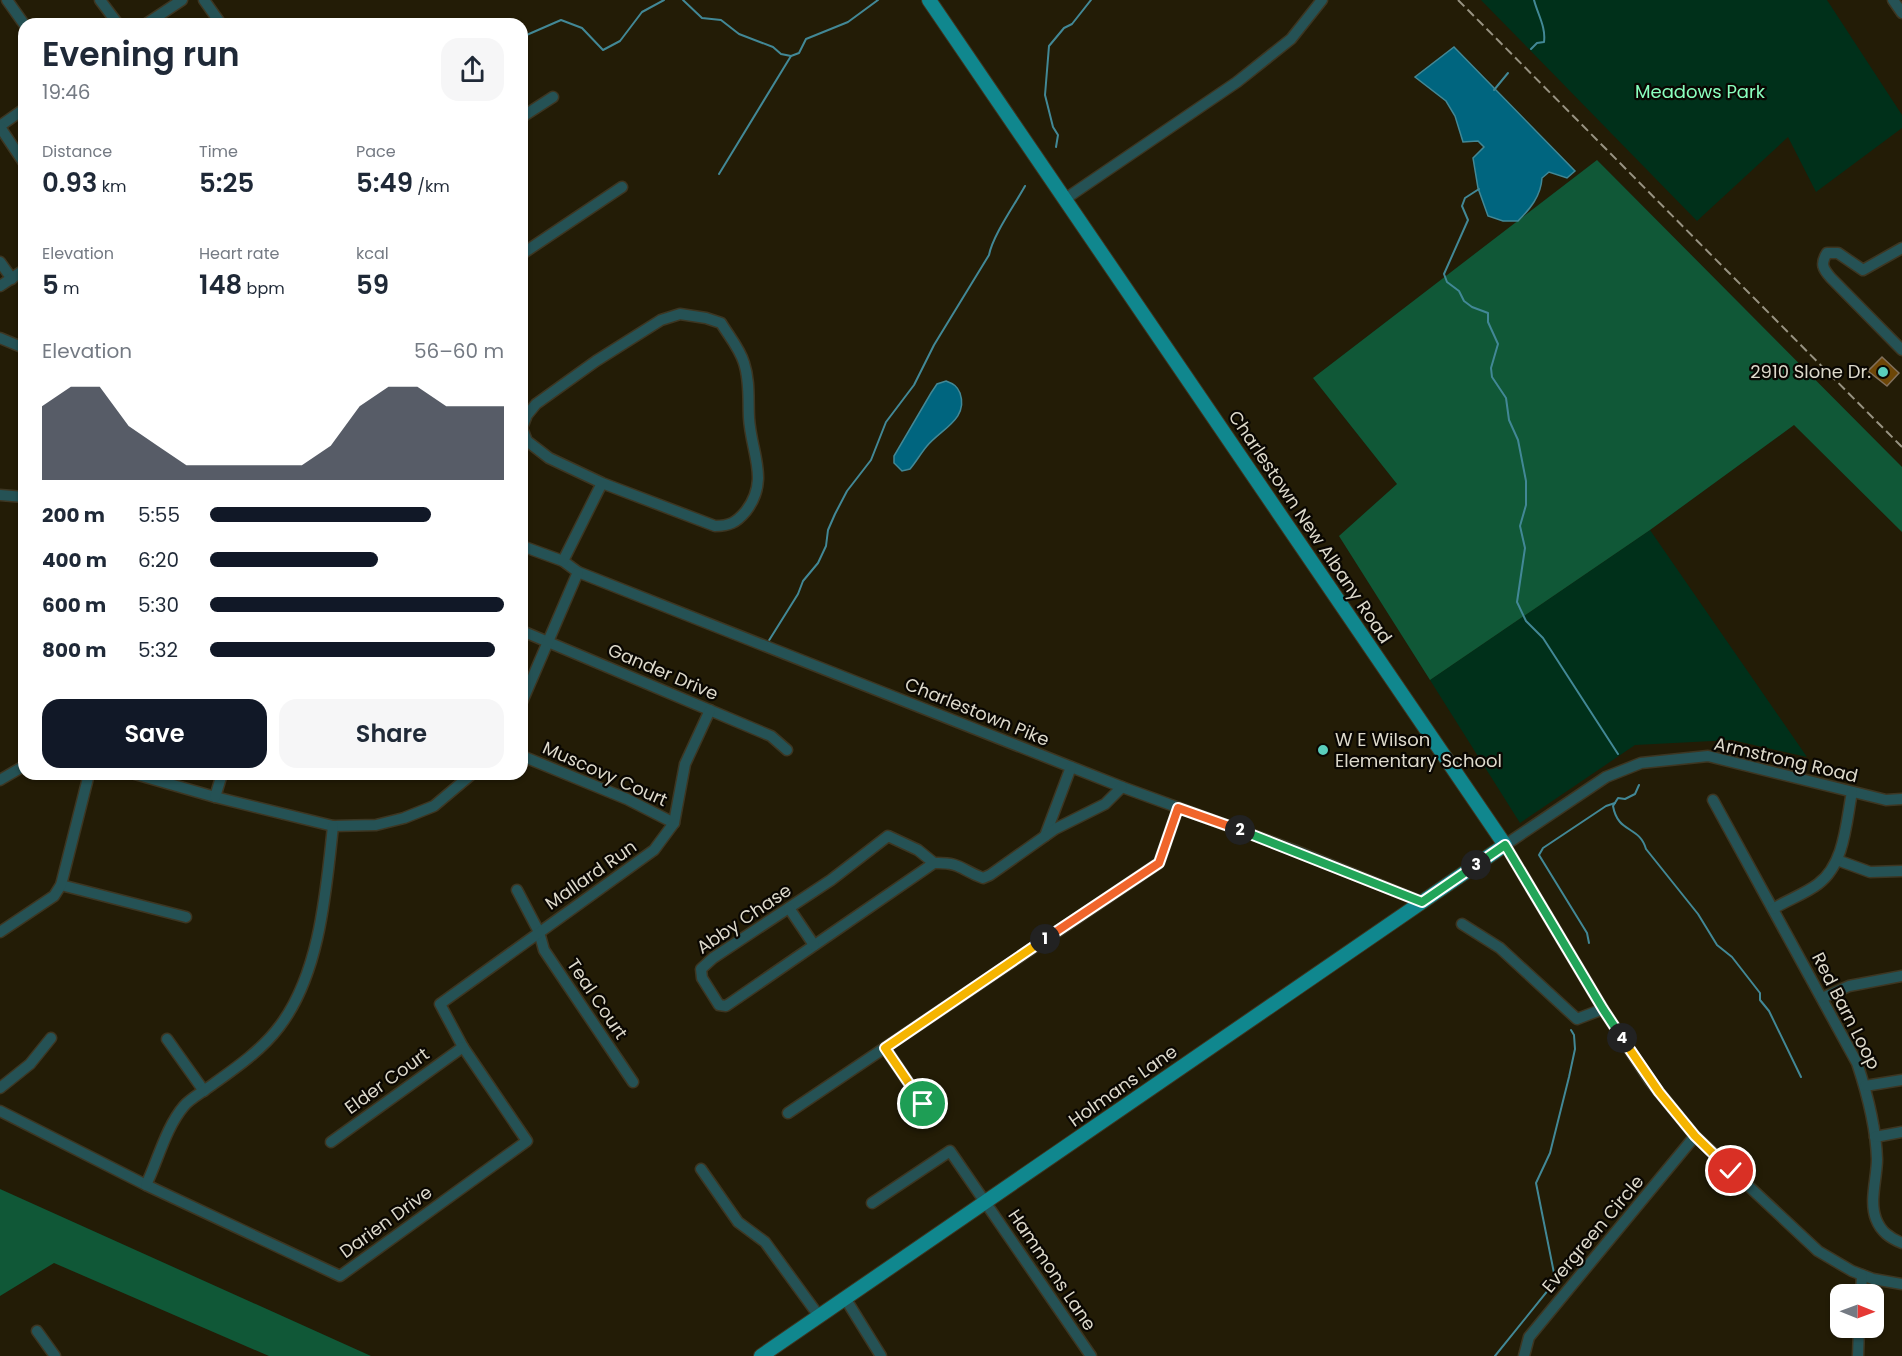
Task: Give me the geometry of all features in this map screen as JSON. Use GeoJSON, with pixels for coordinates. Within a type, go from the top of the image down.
{"type":"FeatureCollection","features":[{"type":"Feature","properties":{"kind":"main road","name":"Charlestown New Albany Road"},"geometry":{"type":"LineString","coordinates":[[929,0],[1505,845]]}},
{"type":"Feature","properties":{"kind":"main road","name":"Holmans Lane"},"geometry":{"type":"LineString","coordinates":[[761,1356],[1505,845]]}},
{"type":"Feature","properties":{"kind":"street"},"geometry":{"type":"LineString","coordinates":[[7,0],[20,18]]}},
{"type":"Feature","properties":{"kind":"street"},"geometry":{"type":"LineString","coordinates":[[100,0],[114,18]]}},
{"type":"Feature","properties":{"kind":"street"},"geometry":{"type":"LineString","coordinates":[[155,18],[182,0]]}},
{"type":"Feature","properties":{"kind":"street"},"geometry":{"type":"LineString","coordinates":[[204,0],[217,18]]}},
{"type":"Feature","properties":{"kind":"street"},"geometry":{"type":"LineString","coordinates":[[1065,200],[1237,82],[1291,39],[1322,0]]}},
{"type":"Feature","properties":{"kind":"street"},"geometry":{"type":"LineString","coordinates":[[1893,0],[1902,13]]}},
{"type":"Feature","properties":{"kind":"street"},"geometry":{"type":"LineString","coordinates":[[528,113],[553,96]]}},
{"type":"Feature","properties":{"kind":"street"},"geometry":{"type":"LineString","coordinates":[[18,113],[0,126],[18,154]]}},
{"type":"Feature","properties":{"kind":"street"},"geometry":{"type":"LineString","coordinates":[[528,250],[622,187]]}},
{"type":"Feature","properties":{"kind":"street"},"geometry":{"type":"LineString","coordinates":[[1902,248],[1863,270],[1838,253],[1827,253],[1822,261],[1824,270],[1831,278],[1902,350]]}},
{"type":"Feature","properties":{"kind":"street"},"geometry":{"type":"LineString","coordinates":[[0,262],[12,279]]}},
{"type":"Feature","properties":{"kind":"street"},"geometry":{"type":"LineString","coordinates":[[0,286],[18,274]]}},
{"type":"Feature","properties":{"kind":"street"},"geometry":{"type":"LineString","coordinates":[[528,410],[596,361],[661,320],[680,315],[706,318],[721,323],[744,363],[750,398],[749,419],[759,481],[753,501],[741,517],[729,526],[715,526],[602,483],[549,458],[528,442]]}},
{"type":"Feature","properties":{"kind":"street"},"geometry":{"type":"LineString","coordinates":[[0,339],[18,346]]}},
{"type":"Feature","properties":{"kind":"street"},"geometry":{"type":"LineString","coordinates":[[563,561],[602,483]]}},
{"type":"Feature","properties":{"kind":"street"},"geometry":{"type":"LineString","coordinates":[[0,495],[18,496]]}},
{"type":"Feature","properties":{"kind":"street","name":"Charlestown Pike"},"geometry":{"type":"LineString","coordinates":[[528,548],[563,561],[578,572],[1122,787],[1294,850],[1422,902]]}},
{"type":"Feature","properties":{"kind":"street"},"geometry":{"type":"LineString","coordinates":[[528,688],[578,572]]}},
{"type":"Feature","properties":{"kind":"street","name":"Gander Drive"},"geometry":{"type":"LineString","coordinates":[[528,634],[771,736],[787,750]]}},
{"type":"Feature","properties":{"kind":"street","name":"Mallard Run"},"geometry":{"type":"LineString","coordinates":[[539,932],[646,857],[660,843],[674,823],[685,764],[710,710]]}},
{"type":"Feature","properties":{"kind":"street","name":"Armstrong Road"},"geometry":{"type":"LineString","coordinates":[[1505,845],[1606,777],[1641,763],[1708,756],[1886,800],[1902,799]]}},
{"type":"Feature","properties":{"kind":"street","name":"Muscovy Court"},"geometry":{"type":"LineString","coordinates":[[528,758],[627,799],[674,823]]}},
{"type":"Feature","properties":{"kind":"street"},"geometry":{"type":"LineString","coordinates":[[1045,836],[1071,767]]}},
{"type":"Feature","properties":{"kind":"street"},"geometry":{"type":"LineString","coordinates":[[0,780],[18,770]]}},
{"type":"Feature","properties":{"kind":"street"},"geometry":{"type":"LineString","coordinates":[[0,932],[54,896],[61,885],[87,780]]}},
{"type":"Feature","properties":{"kind":"street"},"geometry":{"type":"LineString","coordinates":[[156,780],[333,826],[376,825],[404,818],[434,806],[465,780]]}},
{"type":"Feature","properties":{"kind":"street"},"geometry":{"type":"LineString","coordinates":[[215,797],[220,780]]}},
{"type":"Feature","properties":{"kind":"street","name":"Abby Chase"},"geometry":{"type":"LineString","coordinates":[[934,863],[918,850],[888,836],[831,880],[713,958],[701,969],[702,978],[719,1005],[726,1006],[934,863],[948,862],[964,867],[983,878],[1045,836],[1105,804],[1122,787]]}},
{"type":"Feature","properties":{"kind":"street"},"geometry":{"type":"LineString","coordinates":[[1773,909],[1818,884],[1828,874],[1837,860],[1852,792]]}},
{"type":"Feature","properties":{"kind":"street","name":"Red Barn Loop"},"geometry":{"type":"LineString","coordinates":[[1713,800],[1848,1043],[1865,1086],[1875,1137],[1877,1157],[1873,1205],[1875,1217],[1885,1233],[1902,1244]]}},
{"type":"Feature","properties":{"kind":"street"},"geometry":{"type":"LineString","coordinates":[[788,1113],[1159,863],[1178,808]]}},
{"type":"Feature","properties":{"kind":"street"},"geometry":{"type":"LineString","coordinates":[[146,1185],[184,1106],[237,1067],[273,1034],[298,998],[321,920],[333,826]]}},
{"type":"Feature","properties":{"kind":"street","name":"Charlestown New Albany Road"},"geometry":{"type":"LineString","coordinates":[[1505,845],[1603,1009],[1650,1081],[1695,1136]]}},
{"type":"Feature","properties":{"kind":"street"},"geometry":{"type":"LineString","coordinates":[[1837,860],[1870,872],[1902,871]]}},
{"type":"Feature","properties":{"kind":"street"},"geometry":{"type":"LineString","coordinates":[[61,885],[186,917]]}},
{"type":"Feature","properties":{"kind":"street","name":"Teal Court"},"geometry":{"type":"LineString","coordinates":[[517,890],[539,932],[544,950],[633,1082]]}},
{"type":"Feature","properties":{"kind":"street"},"geometry":{"type":"LineString","coordinates":[[789,908],[814,945]]}},
{"type":"Feature","properties":{"kind":"street"},"geometry":{"type":"LineString","coordinates":[[1462,924],[1500,948],[1577,1019],[1603,1009]]}},
{"type":"Feature","properties":{"kind":"street","name":"Darien Drive"},"geometry":{"type":"LineString","coordinates":[[0,1111],[146,1185],[340,1276],[527,1141],[463,1047],[440,1004],[539,932]]}},
{"type":"Feature","properties":{"kind":"street"},"geometry":{"type":"LineString","coordinates":[[1822,998],[1849,986],[1902,976]]}},
{"type":"Feature","properties":{"kind":"street"},"geometry":{"type":"LineString","coordinates":[[0,1088],[30,1064],[51,1038]]}},
{"type":"Feature","properties":{"kind":"street"},"geometry":{"type":"LineString","coordinates":[[167,1039],[204,1091]]}},
{"type":"Feature","properties":{"kind":"street","name":"Elder Court"},"geometry":{"type":"LineString","coordinates":[[331,1142],[463,1047]]}},
{"type":"Feature","properties":{"kind":"street"},"geometry":{"type":"LineString","coordinates":[[885,1048],[923,1104]]}},
{"type":"Feature","properties":{"kind":"street"},"geometry":{"type":"LineString","coordinates":[[1865,1086],[1902,1080]]}},
{"type":"Feature","properties":{"kind":"street"},"geometry":{"type":"LineString","coordinates":[[1875,1137],[1902,1132]]}},
{"type":"Feature","properties":{"kind":"street"},"geometry":{"type":"LineString","coordinates":[[1695,1136],[1818,1251],[1843,1267],[1862,1275],[1902,1284]]}},
{"type":"Feature","properties":{"kind":"street","name":"Evergreen Circle"},"geometry":{"type":"LineString","coordinates":[[1524,1356],[1529,1337],[1695,1136]]}},
{"type":"Feature","properties":{"kind":"street","name":"Hammons Lane"},"geometry":{"type":"LineString","coordinates":[[872,1203],[950,1151],[1090,1356]]}},
{"type":"Feature","properties":{"kind":"street"},"geometry":{"type":"LineString","coordinates":[[701,1168],[738,1222],[765,1242],[819,1316]]}},
{"type":"Feature","properties":{"kind":"street"},"geometry":{"type":"LineString","coordinates":[[1862,1275],[1862,1284]]}},
{"type":"Feature","properties":{"kind":"street"},"geometry":{"type":"LineString","coordinates":[[845,1299],[881,1356]]}},
{"type":"Feature","properties":{"kind":"street"},"geometry":{"type":"LineString","coordinates":[[37,1331],[55,1356]]}},
{"type":"Feature","properties":{"kind":"street"},"geometry":{"type":"LineString","coordinates":[[1858,1356],[1859,1338]]}},
{"type":"Feature","properties":{"kind":"green space","name":"Meadows Park"},"geometry":{"type":"Polygon","coordinates":[[[1481,0],[1827,0],[1902,115],[1902,128],[1816,192],[1788,137],[1697,221],[1481,0]]]}},
{"type":"Feature","properties":{"kind":"green space"},"geometry":{"type":"Polygon","coordinates":[[[1597,160],[1902,467],[1902,532],[1794,425],[1650,530],[1430,680],[1339,536],[1397,484],[1313,378],[1597,160]]]}},
{"type":"Feature","properties":{"kind":"green space"},"geometry":{"type":"Polygon","coordinates":[[[1650,530],[1807,757],[1732,740],[1635,745],[1520,823],[1430,680],[1650,530]]]}},
{"type":"Feature","properties":{"kind":"green space"},"geometry":{"type":"Polygon","coordinates":[[[0,1189],[371,1356],[269,1356],[54,1263],[0,1296],[0,1189]]]}},
{"type":"Feature","properties":{"kind":"water"},"geometry":{"type":"Polygon","coordinates":[[[1454,47],[1575,171],[1567,178],[1549,172],[1542,178],[1540,191],[1534,202],[1518,221],[1503,221],[1488,216],[1478,188],[1473,158],[1484,147],[1478,141],[1463,142],[1455,116],[1446,101],[1415,77],[1454,47]]]}},
{"type":"Feature","properties":{"kind":"water"},"geometry":{"type":"Polygon","coordinates":[[[946,381],[959,391],[962,402],[961,410],[952,423],[927,446],[910,469],[902,471],[894,463],[894,456],[937,384],[946,381]]]}},
{"type":"Feature","properties":{"kind":"building","name":"2910 Slone Dr."},"geometry":{"type":"Polygon","coordinates":[[[1882,357],[1899,373],[1887,386],[1868,371],[1882,357]]]}},
{"type":"Feature","properties":{"kind":"waterway"},"geometry":{"type":"LineString","coordinates":[[528,34],[561,20],[582,28],[603,50],[620,41],[642,12],[664,0]]}},
{"type":"Feature","properties":{"kind":"waterway"},"geometry":{"type":"LineString","coordinates":[[683,0],[702,18],[721,20],[739,34],[773,47],[781,54],[791,56],[799,53],[806,39],[848,22],[878,0]]}},
{"type":"Feature","properties":{"kind":"waterway"},"geometry":{"type":"LineString","coordinates":[[1056,147],[1058,135],[1053,127],[1045,95],[1049,46],[1064,28],[1072,24],[1091,0]]}},
{"type":"Feature","properties":{"kind":"waterway"},"geometry":{"type":"LineString","coordinates":[[1531,49],[1537,43],[1544,42],[1543,26],[1534,0]]}},
{"type":"Feature","properties":{"kind":"waterway"},"geometry":{"type":"LineString","coordinates":[[719,174],[791,56]]}},
{"type":"Feature","properties":{"kind":"waterway"},"geometry":{"type":"LineString","coordinates":[[1494,90],[1508,73]]}},
{"type":"Feature","properties":{"kind":"waterway"},"geometry":{"type":"LineString","coordinates":[[768,642],[798,594],[803,581],[818,563],[826,546],[828,530],[847,491],[871,460],[886,422],[914,385],[934,345],[989,255],[999,230],[1025,186]]}},
{"type":"Feature","properties":{"kind":"waterway"},"geometry":{"type":"LineString","coordinates":[[1479,189],[1465,198],[1462,206],[1468,220],[1444,274],[1447,282],[1459,291],[1464,301],[1488,313],[1488,322],[1498,344],[1491,368],[1492,377],[1506,398],[1509,420],[1518,440],[1526,481],[1526,505],[1520,526],[1525,548],[1517,602],[1526,621],[1543,638],[1618,754]]}},
{"type":"Feature","properties":{"kind":"waterway"},"geometry":{"type":"LineString","coordinates":[[1639,785],[1635,794],[1625,799],[1618,798],[1613,806],[1619,821],[1639,836],[1646,849],[1698,914],[1717,945],[1732,957],[1760,993],[1760,1000],[1769,1011],[1801,1077]]}},
{"type":"Feature","properties":{"kind":"waterway"},"geometry":{"type":"LineString","coordinates":[[1589,943],[1587,933],[1539,855],[1543,848],[1606,806],[1615,803]]}},
{"type":"Feature","properties":{"kind":"waterway"},"geometry":{"type":"LineString","coordinates":[[1495,1356],[1553,1284],[1555,1278],[1536,1183],[1550,1153],[1569,1077],[1575,1049],[1574,1035],[1571,1030]]}},
{"type":"Feature","properties":{"kind":"railway"},"geometry":{"type":"LineString","coordinates":[[1458,0],[1902,447]]}},
{"type":"Feature","properties":{"kind":"place","name":"2910 Slone Dr."},"geometry":{"type":"Point","coordinates":[1883,372]}},
{"type":"Feature","properties":{"kind":"place","name":"W E Wilson Elementary School"},"geometry":{"type":"Point","coordinates":[1323,750]}},
{"type":"Feature","properties":{"kind":"route"},"geometry":{"type":"LineString","coordinates":[[923,1104],[885,1048],[1159,863],[1178,808],[1294,850],[1422,902],[1505,845],[1603,1009],[1650,1081],[1695,1136],[1731,1171]]}}]}
